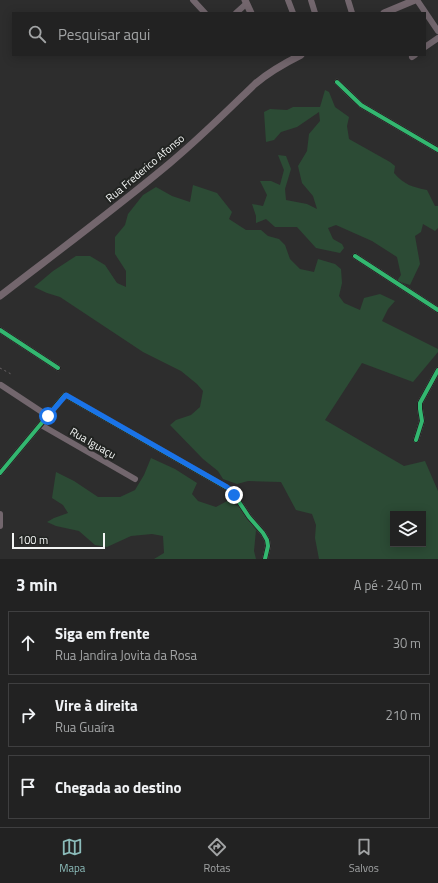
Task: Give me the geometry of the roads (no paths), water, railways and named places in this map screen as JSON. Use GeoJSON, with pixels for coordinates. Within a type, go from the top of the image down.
{"type":"FeatureCollection","features":[{"type":"Feature","properties":{"kind":"main road"},"geometry":{"type":"LineString","coordinates":[[386,12],[416,0]]}},
{"type":"Feature","properties":{"kind":"main road"},"geometry":{"type":"LineString","coordinates":[[246,2],[251,12]]}},
{"type":"Feature","properties":{"kind":"main road","name":"Rua Frederico Afonso"},"geometry":{"type":"LineString","coordinates":[[0,296],[172,162],[264,76],[279,66],[299,56]]}},
{"type":"Feature","properties":{"kind":"street"},"geometry":{"type":"LineString","coordinates":[[193,0],[204,12]]}},
{"type":"Feature","properties":{"kind":"street"},"geometry":{"type":"LineString","coordinates":[[288,0],[293,12]]}},
{"type":"Feature","properties":{"kind":"street"},"geometry":{"type":"LineString","coordinates":[[311,0],[316,12]]}},
{"type":"Feature","properties":{"kind":"street"},"geometry":{"type":"LineString","coordinates":[[348,0],[352,12]]}},
{"type":"Feature","properties":{"kind":"street"},"geometry":{"type":"LineString","coordinates":[[416,0],[425,12]]}},
{"type":"Feature","properties":{"kind":"street"},"geometry":{"type":"LineString","coordinates":[[237,12],[246,2]]}},
{"type":"Feature","properties":{"kind":"street"},"geometry":{"type":"LineString","coordinates":[[426,14],[438,31]]}},
{"type":"Feature","properties":{"kind":"street"},"geometry":{"type":"LineString","coordinates":[[426,46],[438,38]]}},
{"type":"Feature","properties":{"kind":"street"},"geometry":{"type":"LineString","coordinates":[[337,82],[361,105],[438,150]]}},
{"type":"Feature","properties":{"kind":"street"},"geometry":{"type":"LineString","coordinates":[[355,256],[438,310]]}},
{"type":"Feature","properties":{"kind":"street"},"geometry":{"type":"LineString","coordinates":[[0,330],[58,368]]}},
{"type":"Feature","properties":{"kind":"street"},"geometry":{"type":"LineString","coordinates":[[416,440],[422,421],[420,403],[438,370]]}},
{"type":"Feature","properties":{"kind":"street"},"geometry":{"type":"LineString","coordinates":[[1,385],[48,416]]}},
{"type":"Feature","properties":{"kind":"street"},"geometry":{"type":"LineString","coordinates":[[0,473],[66,395],[231,490],[267,540],[268,546],[265,559]]}},
{"type":"Feature","properties":{"kind":"street","name":"Rua Iguaçu"},"geometry":{"type":"LineString","coordinates":[[41,425],[135,479]]}},
{"type":"Feature","properties":{"kind":"street"},"geometry":{"type":"LineString","coordinates":[[0,514],[0,526]]}}]}
